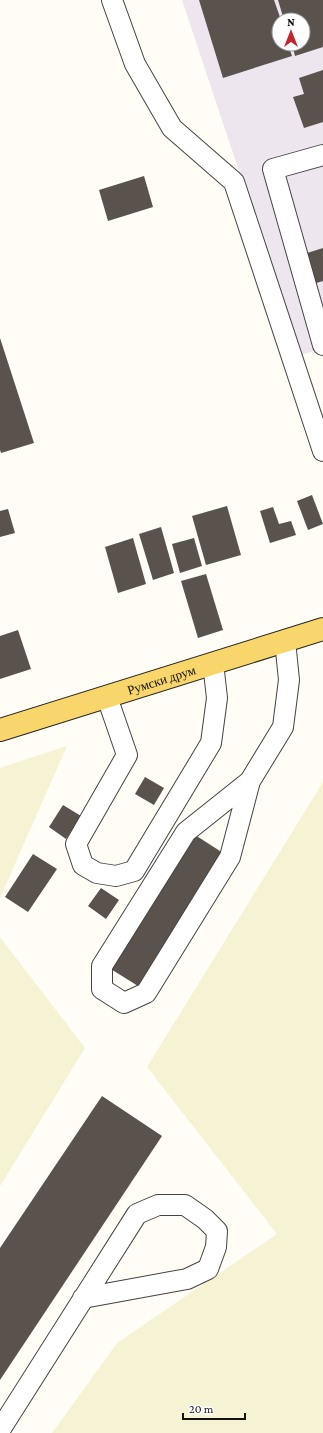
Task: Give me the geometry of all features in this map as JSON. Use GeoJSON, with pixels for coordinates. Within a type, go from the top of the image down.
{"type":"FeatureCollection","features":[{"type":"Feature","properties":{"kind":"main road","name":"Румски друм"},"geometry":{"type":"LineString","coordinates":[[0,730],[323,629]]}},
{"type":"Feature","properties":{"kind":"lane"},"geometry":{"type":"LineString","coordinates":[[112,0],[135,64],[172,128],[234,182],[323,451]]}},
{"type":"Feature","properties":{"kind":"lane"},"geometry":{"type":"LineString","coordinates":[[323,155],[273,169],[323,345]]}},
{"type":"Feature","properties":{"kind":"lane"},"geometry":{"type":"LineString","coordinates":[[250,780],[186,832],[102,966],[102,989],[124,1003],[146,993],[230,857],[250,780],[283,727],[289,680],[285,641]]}},
{"type":"Feature","properties":{"kind":"lane"},"geometry":{"type":"LineString","coordinates":[[108,697],[128,755],[76,844],[83,865],[97,873],[116,876],[134,871],[211,743],[217,698],[213,664]]}},
{"type":"Feature","properties":{"kind":"lane"},"geometry":{"type":"LineString","coordinates":[[0,1430],[137,1214],[158,1205],[185,1205],[205,1218],[217,1231],[216,1248],[208,1269],[187,1279],[84,1298]]}},
{"type":"Feature","properties":{"kind":"shaded area"},"geometry":{"type":"Polygon","coordinates":[[[182,0],[323,0],[323,349],[300,355],[182,0]]]}},
{"type":"Feature","properties":{"kind":"shaded area"},"geometry":{"type":"Polygon","coordinates":[[[67,746],[0,898],[0,768],[67,746]]]}},
{"type":"Feature","properties":{"kind":"shaded area"},"geometry":{"type":"Polygon","coordinates":[[[323,782],[323,1433],[52,1433],[117,1343],[277,1234],[147,1067],[323,782]]]}},
{"type":"Feature","properties":{"kind":"shaded area"},"geometry":{"type":"Polygon","coordinates":[[[0,937],[85,1048],[0,1186],[0,937]]]}},
{"type":"Feature","properties":{"kind":"building"},"geometry":{"type":"Polygon","coordinates":[[[199,0],[274,0],[278,12],[271,12],[271,52],[291,52],[292,56],[223,78],[199,0]]]}},
{"type":"Feature","properties":{"kind":"building"},"geometry":{"type":"Polygon","coordinates":[[[278,0],[323,0],[323,47],[311,51],[311,12],[282,12],[278,0]]]}},
{"type":"Feature","properties":{"kind":"building"},"geometry":{"type":"Polygon","coordinates":[[[294,52],[307,52],[295,56],[294,52]]]}},
{"type":"Feature","properties":{"kind":"building"},"geometry":{"type":"Polygon","coordinates":[[[323,70],[323,122],[304,128],[293,97],[304,94],[299,78],[323,70]]]}},
{"type":"Feature","properties":{"kind":"building"},"geometry":{"type":"Polygon","coordinates":[[[144,176],[153,207],[108,221],[99,190],[144,176]]]}},
{"type":"Feature","properties":{"kind":"building"},"geometry":{"type":"Polygon","coordinates":[[[323,248],[323,281],[313,284],[304,254],[323,248]]]}},
{"type":"Feature","properties":{"kind":"building"},"geometry":{"type":"Polygon","coordinates":[[[0,338],[34,443],[1,453],[0,450],[0,338]]]}},
{"type":"Feature","properties":{"kind":"building"},"geometry":{"type":"Polygon","coordinates":[[[312,495],[323,524],[308,530],[297,501],[312,495]]]}},
{"type":"Feature","properties":{"kind":"building"},"geometry":{"type":"Polygon","coordinates":[[[227,506],[241,555],[206,565],[192,516],[227,506]]]}},
{"type":"Feature","properties":{"kind":"building"},"geometry":{"type":"Polygon","coordinates":[[[273,507],[279,524],[291,521],[296,535],[270,543],[260,511],[273,507]]]}},
{"type":"Feature","properties":{"kind":"building"},"geometry":{"type":"Polygon","coordinates":[[[8,509],[15,533],[0,537],[0,511],[8,509]]]}},
{"type":"Feature","properties":{"kind":"building"},"geometry":{"type":"Polygon","coordinates":[[[161,527],[174,573],[153,580],[139,534],[161,527]]]}},
{"type":"Feature","properties":{"kind":"building"},"geometry":{"type":"Polygon","coordinates":[[[133,538],[146,584],[118,593],[105,547],[133,538]]]}},
{"type":"Feature","properties":{"kind":"building"},"geometry":{"type":"Polygon","coordinates":[[[194,538],[202,566],[180,573],[172,544],[194,538]]]}},
{"type":"Feature","properties":{"kind":"building"},"geometry":{"type":"Polygon","coordinates":[[[206,574],[223,630],[198,638],[181,581],[206,574]]]}},
{"type":"Feature","properties":{"kind":"building"},"geometry":{"type":"Polygon","coordinates":[[[18,630],[31,669],[0,679],[0,636],[18,630]]]}},
{"type":"Feature","properties":{"kind":"building"},"geometry":{"type":"Polygon","coordinates":[[[145,777],[164,788],[154,805],[135,794],[145,777]]]}},
{"type":"Feature","properties":{"kind":"building"},"geometry":{"type":"Polygon","coordinates":[[[63,805],[81,816],[66,839],[49,827],[63,805]]]}},
{"type":"Feature","properties":{"kind":"building"},"geometry":{"type":"Polygon","coordinates":[[[192,833],[223,853],[138,986],[106,966],[192,833]]]}},
{"type":"Feature","properties":{"kind":"building"},"geometry":{"type":"Polygon","coordinates":[[[33,854],[57,869],[28,912],[5,897],[33,854]]]}},
{"type":"Feature","properties":{"kind":"building"},"geometry":{"type":"Polygon","coordinates":[[[101,888],[119,900],[106,919],[88,906],[101,888]]]}},
{"type":"Feature","properties":{"kind":"building"},"geometry":{"type":"Polygon","coordinates":[[[102,1096],[162,1136],[0,1380],[0,1248],[102,1096]]]}}]}
